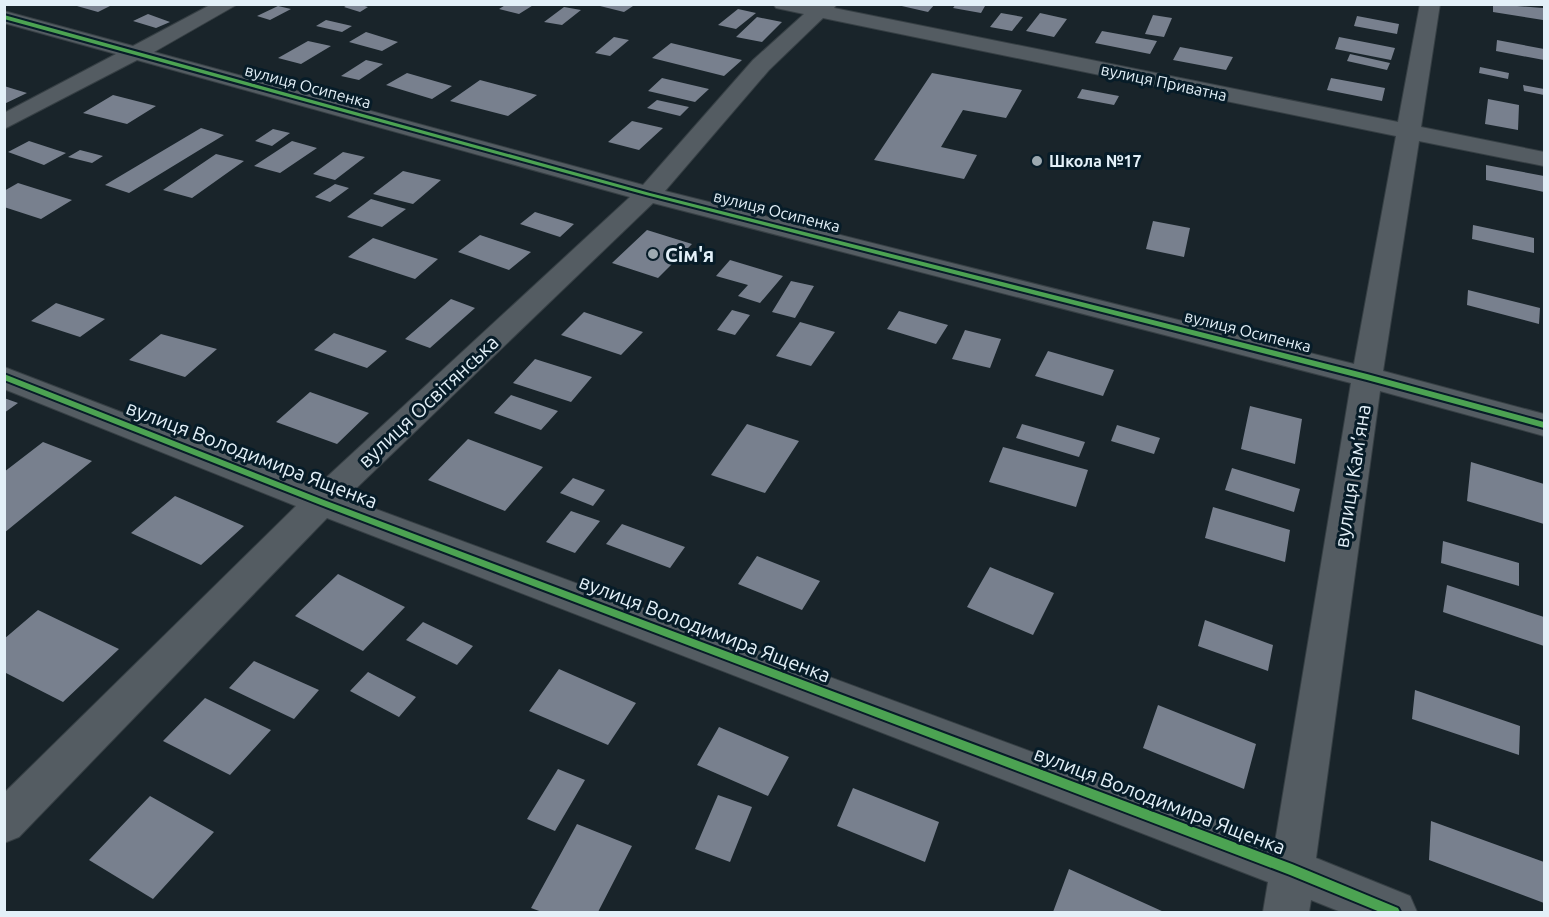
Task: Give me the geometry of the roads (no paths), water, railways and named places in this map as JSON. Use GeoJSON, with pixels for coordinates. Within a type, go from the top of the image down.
{"type":"FeatureCollection","features":[{"type":"Feature","properties":{"kind":"street"},"geometry":{"type":"LineString","coordinates":[[4,122],[228,4]]}},
{"type":"Feature","properties":{"kind":"street","name":"вулиця Приватна"},"geometry":{"type":"LineString","coordinates":[[783,4],[823,8],[1545,159]]}},
{"type":"Feature","properties":{"kind":"street","name":"вулиця Кам’яна"},"geometry":{"type":"LineString","coordinates":[[1286,912],[1367,377],[1430,4]]}},
{"type":"Feature","properties":{"kind":"street","name":"вулиця Освітянська"},"geometry":{"type":"LineString","coordinates":[[4,823],[321,502],[648,194],[761,65],[823,8]]}},
{"type":"Feature","properties":{"kind":"street","name":"вулиця Осипенка"},"geometry":{"type":"LineString","coordinates":[[4,16],[648,194],[1367,377],[1545,425]]}},
{"type":"Feature","properties":{"kind":"street","name":"вулиця Володимира Ященка"},"geometry":{"type":"LineString","coordinates":[[4,376],[321,502],[1292,870],[1394,912]]}},
{"type":"Feature","properties":{"kind":"place","name":"Школа №17"},"geometry":{"type":"Point","coordinates":[1037,161]}},
{"type":"Feature","properties":{"kind":"place","name":"Сім'я"},"geometry":{"type":"Point","coordinates":[653,254]}}]}
